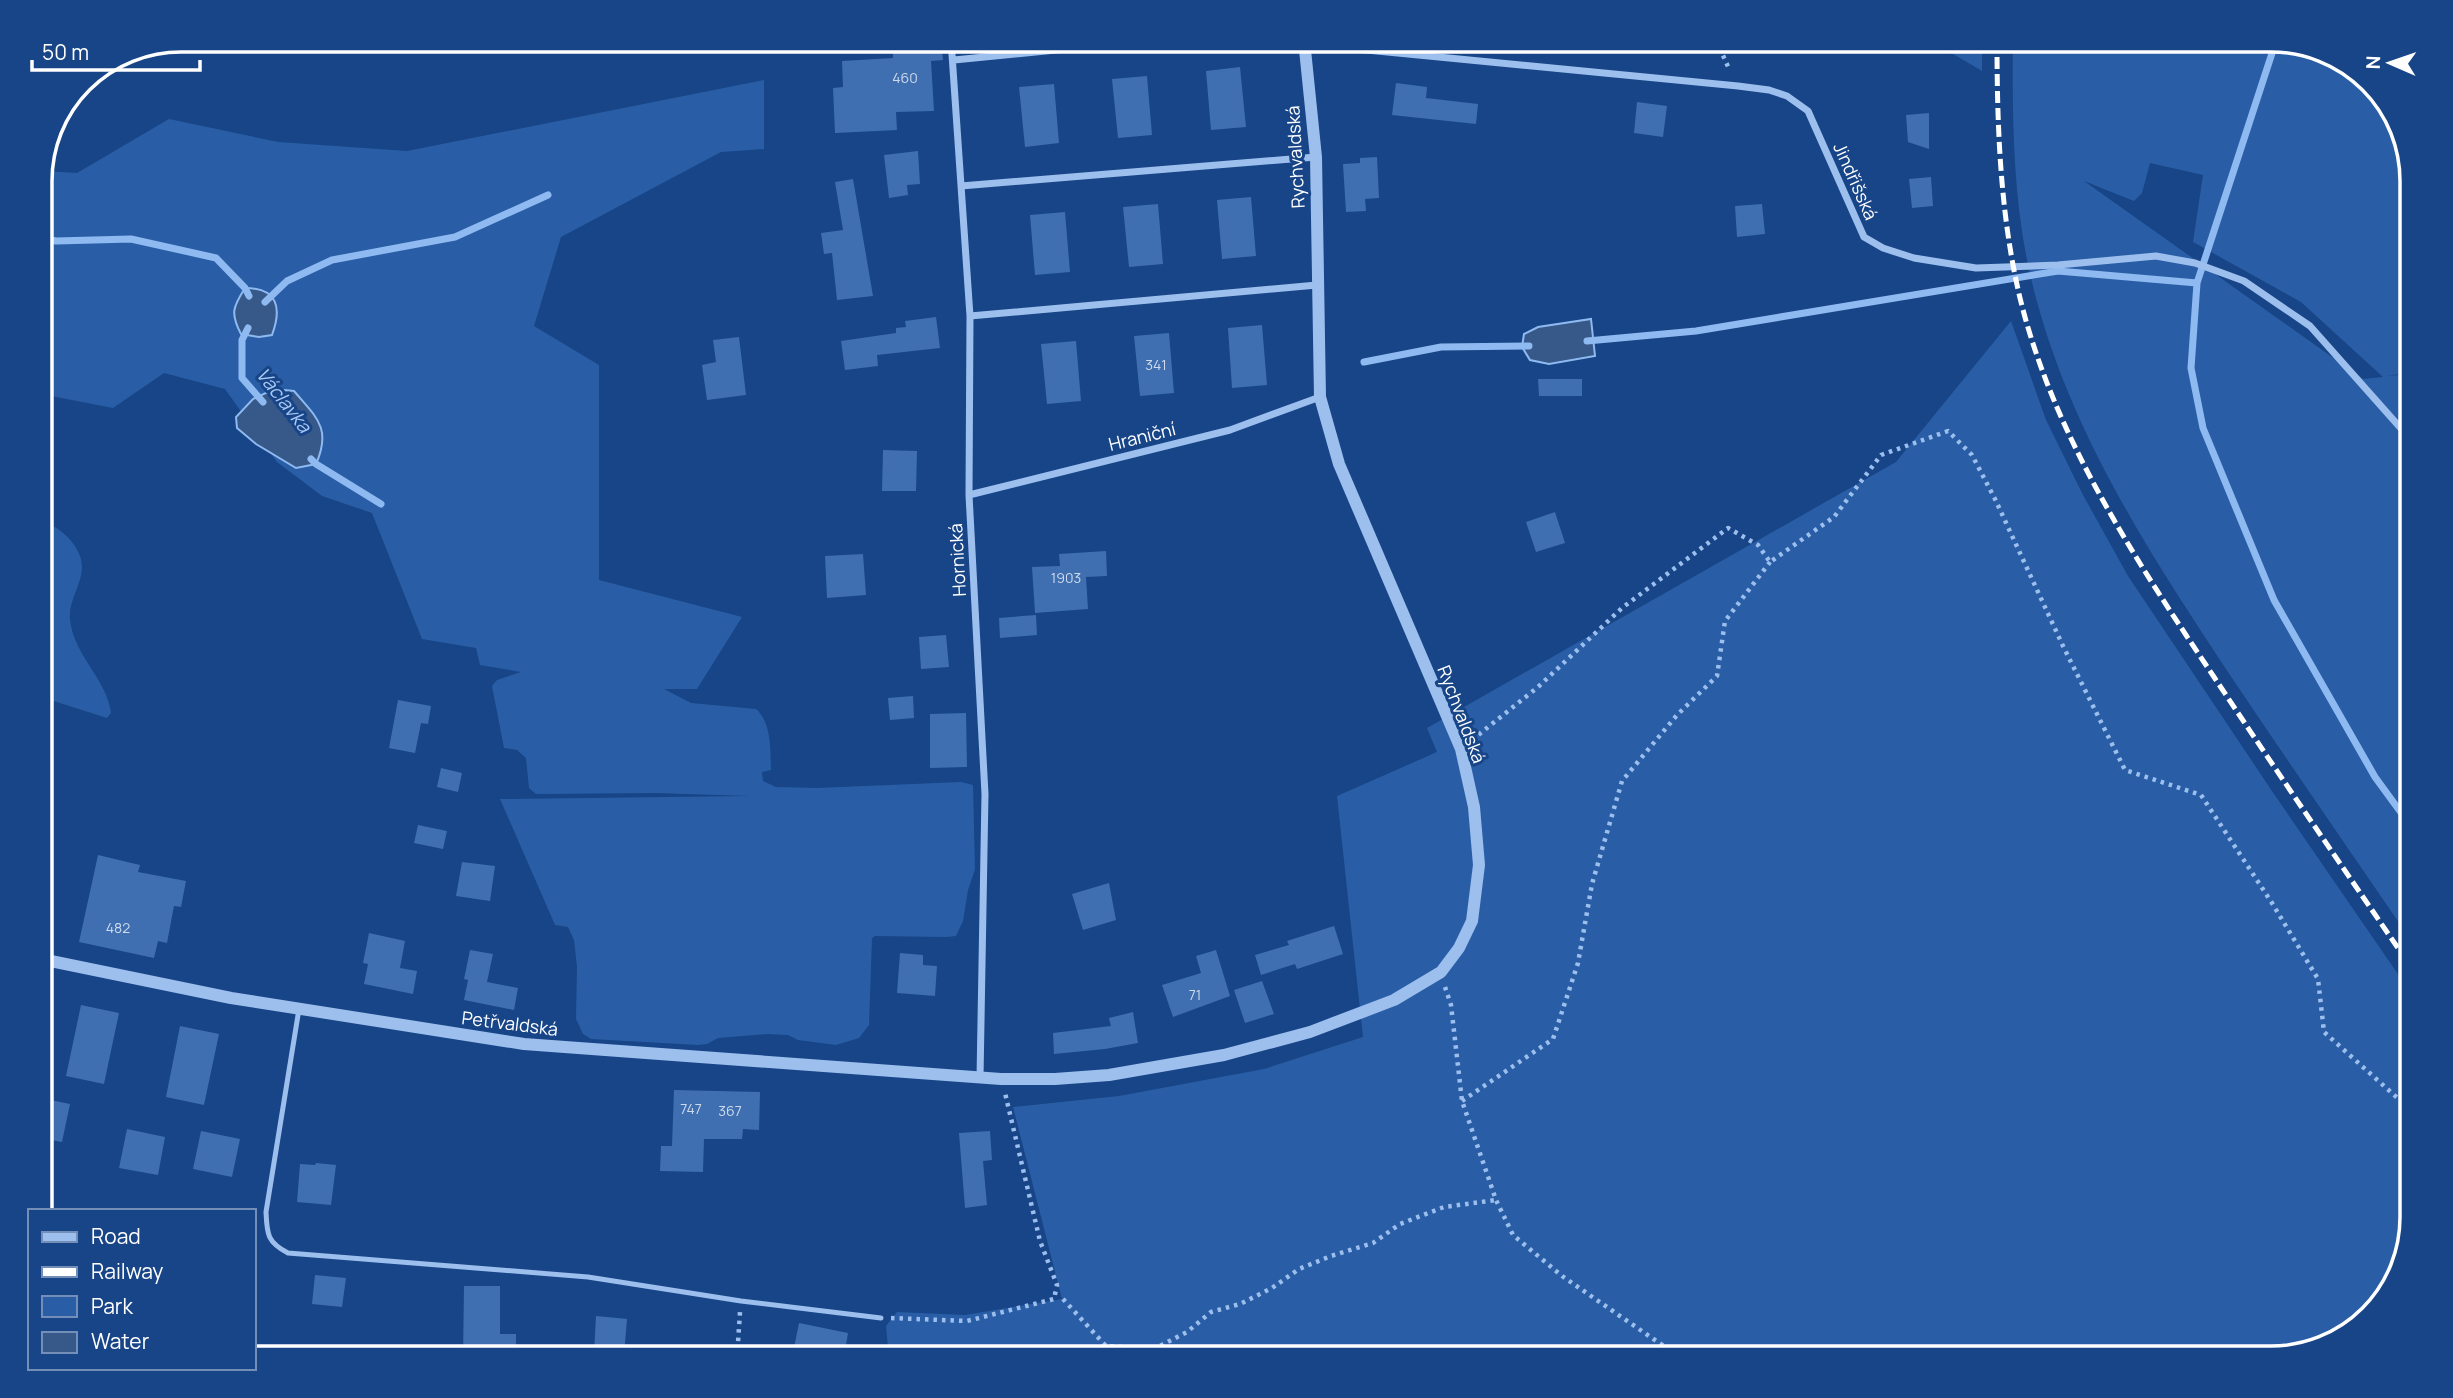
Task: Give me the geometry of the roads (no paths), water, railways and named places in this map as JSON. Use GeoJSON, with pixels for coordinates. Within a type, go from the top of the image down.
{"type":"FeatureCollection","features":[{"type":"Feature","properties":{"kind":"street","name":"Rychvaldská"},"geometry":{"type":"LineString","coordinates":[[980,1077],[1055,1079],[1109,1075],[1224,1055],[1310,1032],[1394,1000],[1441,972],[1459,948],[1472,921],[1479,865],[1474,807],[1461,749],[1339,464],[1320,397],[1316,157],[1305,52]]}},
{"type":"Feature","properties":{"kind":"street","name":"Jindřišská"},"geometry":{"type":"LineString","coordinates":[[1385,52],[1738,86],[1769,90],[1787,96],[1808,111],[1864,237],[1883,248],[1914,258],[1976,268],[2058,265],[2156,256],[2194,263],[2244,281],[2310,326],[2400,427]]}},
{"type":"Feature","properties":{"kind":"street","name":"Hornická"},"geometry":{"type":"LineString","coordinates":[[953,53],[970,316],[969,495],[985,794],[980,1077]]}},
{"type":"Feature","properties":{"kind":"street"},"geometry":{"type":"LineString","coordinates":[[954,60],[1029,53]]}},
{"type":"Feature","properties":{"kind":"street"},"geometry":{"type":"LineString","coordinates":[[961,186],[1316,157]]}},
{"type":"Feature","properties":{"kind":"street"},"geometry":{"type":"LineString","coordinates":[[970,316],[1317,285]]}},
{"type":"Feature","properties":{"kind":"street","name":"Hraniční"},"geometry":{"type":"LineString","coordinates":[[969,495],[1230,430],[1320,397]]}},
{"type":"Feature","properties":{"kind":"street","name":"Petřvaldská"},"geometry":{"type":"LineString","coordinates":[[53,961],[231,998],[524,1044],[980,1077]]}},
{"type":"Feature","properties":{"kind":"lane"},"geometry":{"type":"LineString","coordinates":[[299,1009],[265,1212],[267,1235],[276,1247],[288,1253],[588,1278],[881,1318]]}},
{"type":"Feature","properties":{"kind":"water"},"geometry":{"type":"Polygon","coordinates":[[[245,288],[265,292],[275,301],[277,316],[272,335],[259,337],[241,334],[235,321],[234,310],[245,288]]]}},
{"type":"Feature","properties":{"kind":"water"},"geometry":{"type":"Polygon","coordinates":[[[1591,319],[1595,356],[1549,364],[1530,360],[1522,347],[1524,334],[1538,327],[1591,319]]]}},
{"type":"Feature","properties":{"kind":"water"},"geometry":{"type":"Polygon","coordinates":[[[274,389],[294,391],[315,416],[322,432],[321,452],[316,464],[296,468],[256,444],[237,428],[236,417],[253,399],[274,389]]]}},
{"type":"Feature","properties":{"kind":"waterway"},"geometry":{"type":"LineString","coordinates":[[1587,341],[1696,331],[2058,271],[2197,283],[2272,52]]}},
{"type":"Feature","properties":{"kind":"waterway"},"geometry":{"type":"LineString","coordinates":[[265,302],[287,281],[332,260],[455,237],[548,195]]}},
{"type":"Feature","properties":{"kind":"waterway","name":"Václavka"},"geometry":{"type":"LineString","coordinates":[[53,240],[131,239],[216,258],[245,288],[249,296]]}},
{"type":"Feature","properties":{"kind":"waterway"},"geometry":{"type":"LineString","coordinates":[[2197,283],[2191,368],[2203,428],[2274,600],[2375,777],[2400,811]]}},
{"type":"Feature","properties":{"kind":"waterway","name":"Václavka"},"geometry":{"type":"LineString","coordinates":[[248,328],[242,340],[242,378],[263,402]]}},
{"type":"Feature","properties":{"kind":"waterway"},"geometry":{"type":"LineString","coordinates":[[1364,362],[1441,347],[1529,346]]}},
{"type":"Feature","properties":{"kind":"waterway","name":"Václavka"},"geometry":{"type":"LineString","coordinates":[[311,459],[381,504]]}},
{"type":"Feature","properties":{"kind":"railway"},"geometry":{"type":"LineString","coordinates":[[1997,52],[1999,137],[2013,266],[2035,349],[2075,448],[2155,588],[2400,951]]}}]}
